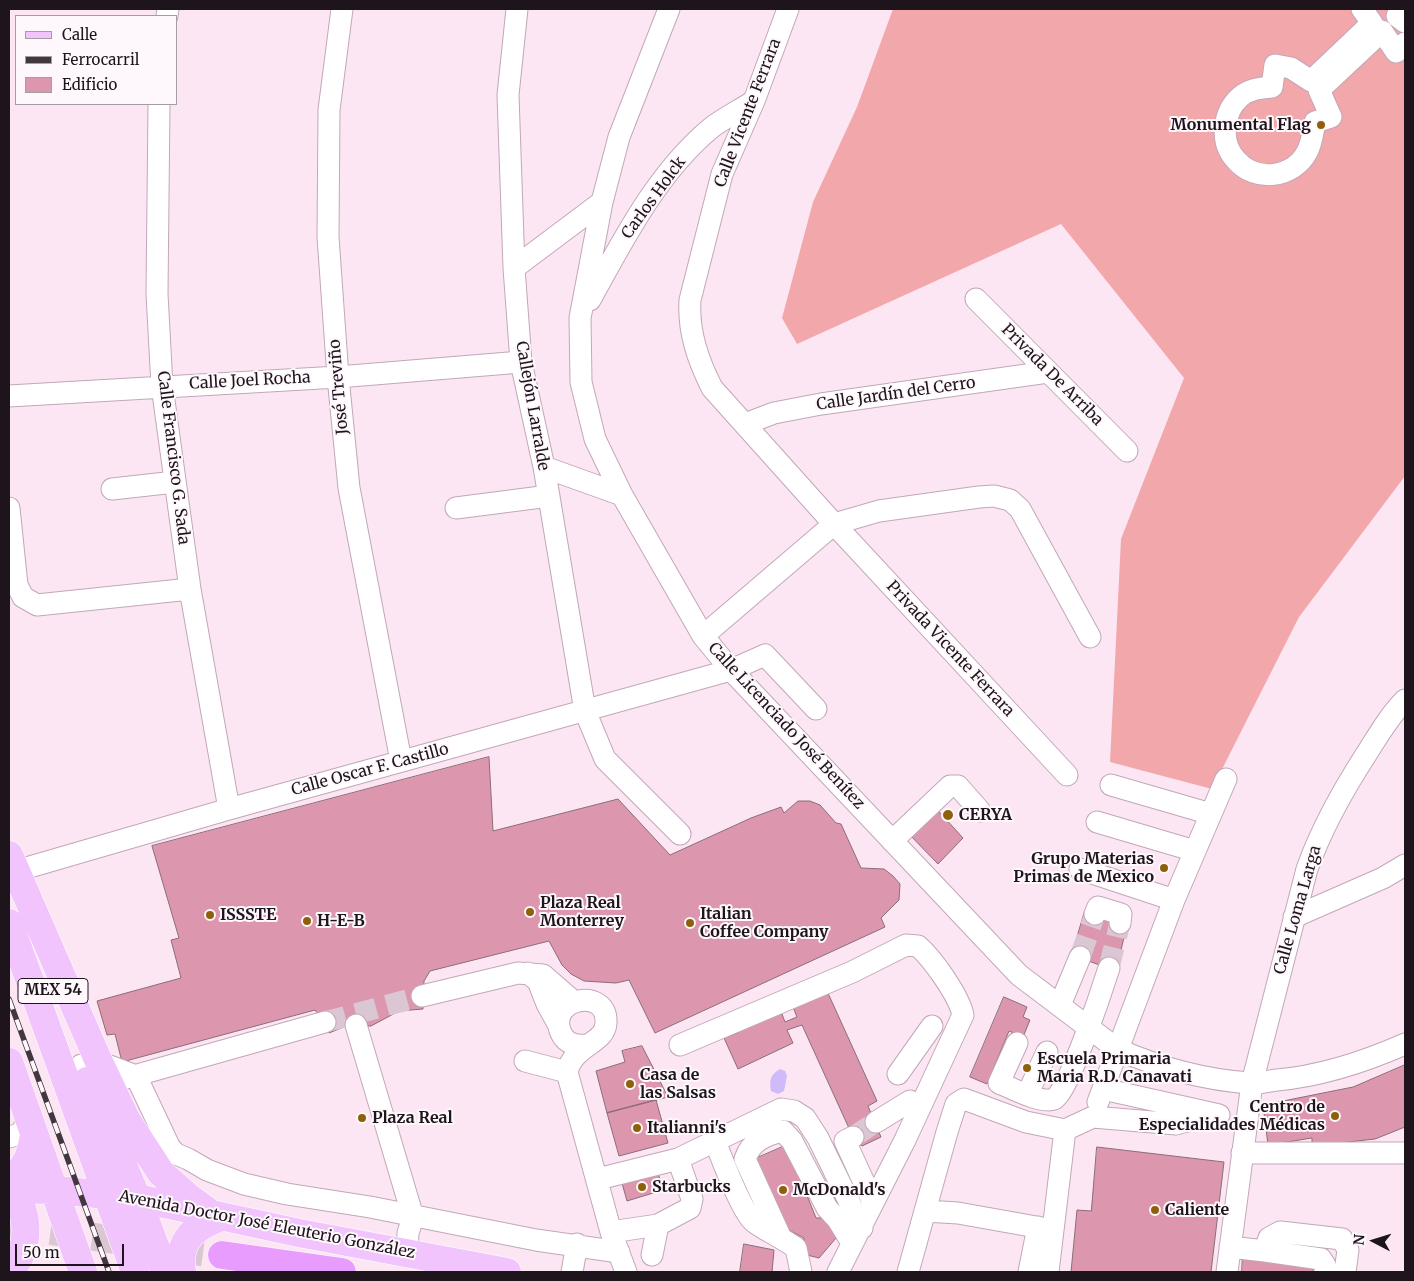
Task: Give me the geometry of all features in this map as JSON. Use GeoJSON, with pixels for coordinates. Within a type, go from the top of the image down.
{"type":"FeatureCollection","features":[{"type":"Feature","properties":{"kind":"highway","name":"Avenida Doctor José Eleuterio González"},"geometry":{"type":"LineString","coordinates":[[222,1255],[342,1272]]}},
{"type":"Feature","properties":{"kind":"main road"},"geometry":{"type":"LineString","coordinates":[[11,871],[109,1080],[153,1164],[186,1196],[218,1216],[194,1230],[188,1238],[180,1260],[182,1272]]}},
{"type":"Feature","properties":{"kind":"main road","name":"MEX 54"},"geometry":{"type":"LineString","coordinates":[[9,923],[86,1139],[136,1272]]}},
{"type":"Feature","properties":{"kind":"main road"},"geometry":{"type":"LineString","coordinates":[[9,1062],[30,1155],[25,1166],[10,1185],[20,1202],[25,1217],[26,1235],[21,1252],[9,1271]]}},
{"type":"Feature","properties":{"kind":"main road"},"geometry":{"type":"LineString","coordinates":[[86,1139],[88,1117],[109,1080]]}},
{"type":"Feature","properties":{"kind":"main road"},"geometry":{"type":"LineString","coordinates":[[109,1080],[137,1198],[165,1272]]}},
{"type":"Feature","properties":{"kind":"main road"},"geometry":{"type":"LineString","coordinates":[[24,1131],[56,1190],[83,1272]]}},
{"type":"Feature","properties":{"kind":"main road","name":"Avenida Doctor José Eleuterio González"},"geometry":{"type":"LineString","coordinates":[[10,1185],[137,1198],[218,1216],[507,1272]]}},
{"type":"Feature","properties":{"kind":"street","name":"José Treviño"},"geometry":{"type":"LineString","coordinates":[[342,9],[329,110],[328,188],[328,237],[338,377],[349,488],[401,761]]}},
{"type":"Feature","properties":{"kind":"street","name":"Callejón Larralde"},"geometry":{"type":"LineString","coordinates":[[516,9],[508,96],[514,268],[521,362],[544,467],[586,710],[605,759],[680,834]]}},
{"type":"Feature","properties":{"kind":"street","name":"Calle Licenciado José Benítez"},"geometry":{"type":"LineString","coordinates":[[669,9],[619,137],[602,202],[580,318],[581,382],[595,439],[622,495],[703,636],[731,670],[1019,974],[1117,1048],[1134,1056],[1202,1075],[1252,1083],[1292,1079],[1333,1071],[1378,1056],[1405,1044]]}},
{"type":"Feature","properties":{"kind":"street","name":"Calle Vicente Ferrara"},"geometry":{"type":"LineString","coordinates":[[788,9],[754,101],[722,174],[690,300],[689,315],[700,364],[712,388],[834,524]]}},
{"type":"Feature","properties":{"kind":"street"},"geometry":{"type":"LineString","coordinates":[[1362,9],[1372,23],[1311,81],[1291,68],[1275,65],[1272,86],[1255,89],[1240,97],[1229,111],[1224,128],[1227,145],[1235,160],[1249,171],[1265,175],[1282,173],[1298,164],[1308,151],[1315,122],[1331,117],[1319,90],[1382,32],[1396,52],[1405,43]]}},
{"type":"Feature","properties":{"kind":"street"},"geometry":{"type":"LineString","coordinates":[[1403,9],[1397,16],[1405,22]]}},
{"type":"Feature","properties":{"kind":"street","name":"Carlos Holck"},"geometry":{"type":"LineString","coordinates":[[580,318],[627,233],[678,160],[712,127],[754,101]]}},
{"type":"Feature","properties":{"kind":"street","name":"Calle Francisco G. Sada"},"geometry":{"type":"LineString","coordinates":[[159,105],[157,294],[162,386],[190,589],[229,809]]}},
{"type":"Feature","properties":{"kind":"street"},"geometry":{"type":"LineString","coordinates":[[514,268],[602,202]]}},
{"type":"Feature","properties":{"kind":"street","name":"Privada De Arriba"},"geometry":{"type":"LineString","coordinates":[[976,299],[1128,451]]}},
{"type":"Feature","properties":{"kind":"street","name":"Calle Joel Rocha"},"geometry":{"type":"LineString","coordinates":[[9,396],[338,377],[521,362]]}},
{"type":"Feature","properties":{"kind":"street","name":"Calle Jardín del Cerro"},"geometry":{"type":"LineString","coordinates":[[745,424],[774,414],[821,404],[1048,372]]}},
{"type":"Feature","properties":{"kind":"street"},"geometry":{"type":"LineString","coordinates":[[544,467],[622,495]]}},
{"type":"Feature","properties":{"kind":"street"},"geometry":{"type":"LineString","coordinates":[[112,489],[175,482]]}},
{"type":"Feature","properties":{"kind":"street"},"geometry":{"type":"LineString","coordinates":[[456,508],[549,496]]}},
{"type":"Feature","properties":{"kind":"street"},"geometry":{"type":"LineString","coordinates":[[703,636],[834,524],[879,511],[955,499],[994,496],[1010,500],[1020,510],[1090,637]]}},
{"type":"Feature","properties":{"kind":"street"},"geometry":{"type":"LineString","coordinates":[[9,508],[17,585],[23,597],[36,605],[190,589]]}},
{"type":"Feature","properties":{"kind":"street","name":"Privada Vicente Ferrara"},"geometry":{"type":"LineString","coordinates":[[834,524],[1066,775]]}},
{"type":"Feature","properties":{"kind":"street","name":"Calle Oscar F. Castillo"},"geometry":{"type":"LineString","coordinates":[[11,871],[731,670],[765,655],[816,709]]}},
{"type":"Feature","properties":{"kind":"street","name":"Calle Loma Larga"},"geometry":{"type":"LineString","coordinates":[[1226,1272],[1252,1083],[1307,869],[1318,837],[1344,788],[1390,717],[1405,700]]}},
{"type":"Feature","properties":{"kind":"street"},"geometry":{"type":"LineString","coordinates":[[1093,1116],[1174,900],[1226,779]]}},
{"type":"Feature","properties":{"kind":"street"},"geometry":{"type":"LineString","coordinates":[[1111,785],[1211,814]]}},
{"type":"Feature","properties":{"kind":"street"},"geometry":{"type":"LineString","coordinates":[[892,841],[950,786],[958,786],[980,812]]}},
{"type":"Feature","properties":{"kind":"street"},"geometry":{"type":"LineString","coordinates":[[1097,822],[1195,851]]}},
{"type":"Feature","properties":{"kind":"street"},"geometry":{"type":"LineString","coordinates":[[1294,918],[1383,878],[1405,865]]}},
{"type":"Feature","properties":{"kind":"street"},"geometry":{"type":"LineString","coordinates":[[1080,870],[1174,900]]}},
{"type":"Feature","properties":{"kind":"street"},"geometry":{"type":"LineString","coordinates":[[1095,914],[1098,907],[1122,914],[1120,923]]}},
{"type":"Feature","properties":{"kind":"street"},"geometry":{"type":"LineString","coordinates":[[680,1044],[852,972],[906,945],[918,946],[941,975],[961,1006],[963,1015],[905,1140],[838,1272]]}},
{"type":"Feature","properties":{"kind":"street"},"geometry":{"type":"LineString","coordinates":[[1060,1005],[1080,957]]}},
{"type":"Feature","properties":{"kind":"street"},"geometry":{"type":"LineString","coordinates":[[1017,1044],[999,1083],[1027,1095],[1046,1100],[1055,1099],[1061,1094],[1109,968]]}},
{"type":"Feature","properties":{"kind":"street"},"geometry":{"type":"LineString","coordinates":[[422,996],[518,973],[528,973],[543,975],[574,1002]]}},
{"type":"Feature","properties":{"kind":"street"},"geometry":{"type":"LineString","coordinates":[[528,973],[538,980],[563,1038],[569,1043],[586,1045]]}},
{"type":"Feature","properties":{"kind":"street"},"geometry":{"type":"LineString","coordinates":[[558,1024],[560,1016],[574,1002],[589,1000],[598,1004],[604,1012],[606,1024],[602,1034],[574,1056],[567,1072],[615,1242],[626,1272]]}},
{"type":"Feature","properties":{"kind":"street"},"geometry":{"type":"LineString","coordinates":[[325,1022],[109,1080],[176,1154],[207,1170],[244,1184],[287,1194],[410,1212],[536,1240],[577,1244],[615,1242],[658,1225],[690,1208],[692,1199],[678,1159]]}},
{"type":"Feature","properties":{"kind":"street"},"geometry":{"type":"LineString","coordinates":[[356,1025],[410,1212],[408,1233],[402,1252]]}},
{"type":"Feature","properties":{"kind":"street"},"geometry":{"type":"LineString","coordinates":[[898,1074],[932,1026]]}},
{"type":"Feature","properties":{"kind":"street"},"geometry":{"type":"LineString","coordinates":[[1027,1095],[1047,1052]]}},
{"type":"Feature","properties":{"kind":"street"},"geometry":{"type":"LineString","coordinates":[[525,1061],[567,1072]]}},
{"type":"Feature","properties":{"kind":"street"},"geometry":{"type":"LineString","coordinates":[[1103,1089],[1219,1115]]}},
{"type":"Feature","properties":{"kind":"street"},"geometry":{"type":"LineString","coordinates":[[908,1272],[956,1104],[964,1099],[1026,1122],[1065,1130],[1093,1116],[1176,1124],[1187,1121],[1197,1110]]}},
{"type":"Feature","properties":{"kind":"street"},"geometry":{"type":"LineString","coordinates":[[876,1122],[910,1101]]}},
{"type":"Feature","properties":{"kind":"street"},"geometry":{"type":"LineString","coordinates":[[598,1179],[678,1159],[781,1109],[794,1111],[805,1118],[818,1138],[857,1236]]}},
{"type":"Feature","properties":{"kind":"street"},"geometry":{"type":"LineString","coordinates":[[1029,1272],[1045,1228],[1065,1130]]}},
{"type":"Feature","properties":{"kind":"street"},"geometry":{"type":"LineString","coordinates":[[780,1236],[744,1159],[756,1141],[769,1134],[783,1131],[792,1141],[827,1208],[857,1236]]}},
{"type":"Feature","properties":{"kind":"street"},"geometry":{"type":"LineString","coordinates":[[853,1137],[845,1141],[872,1202]]}},
{"type":"Feature","properties":{"kind":"street"},"geometry":{"type":"LineString","coordinates":[[715,1141],[726,1172],[752,1221],[780,1236],[796,1248],[801,1272]]}},
{"type":"Feature","properties":{"kind":"street"},"geometry":{"type":"LineString","coordinates":[[1380,1153],[1405,1141]]}},
{"type":"Feature","properties":{"kind":"street"},"geometry":{"type":"LineString","coordinates":[[1242,1153],[1405,1153]]}},
{"type":"Feature","properties":{"kind":"street"},"geometry":{"type":"LineString","coordinates":[[925,1212],[958,1213],[1045,1228]]}},
{"type":"Feature","properties":{"kind":"street"},"geometry":{"type":"LineString","coordinates":[[652,1255],[658,1225]]}},
{"type":"Feature","properties":{"kind":"street"},"geometry":{"type":"LineString","coordinates":[[1045,1228],[1048,1272]]}},
{"type":"Feature","properties":{"kind":"street"},"geometry":{"type":"LineString","coordinates":[[1264,1251],[1269,1238],[1276,1232],[1342,1239],[1348,1250],[1345,1272]]}},
{"type":"Feature","properties":{"kind":"street"},"geometry":{"type":"LineString","coordinates":[[572,1272],[577,1244]]}},
{"type":"Feature","properties":{"kind":"street"},"geometry":{"type":"LineString","coordinates":[[1230,1247],[1321,1259],[1325,1265],[1325,1272]]}},
{"type":"Feature","properties":{"kind":"shaded area"},"geometry":{"type":"Polygon","coordinates":[[[893,9],[1405,9],[1405,476],[1299,617],[1212,789],[1110,762],[1121,539],[1184,378],[1061,224],[797,344],[782,318],[813,202],[857,107],[893,9]]]}},
{"type":"Feature","properties":{"kind":"shaded area"},"geometry":{"type":"Polygon","coordinates":[[[780,1069],[785,1071],[787,1076],[784,1091],[778,1094],[771,1091],[770,1081],[774,1073],[780,1069]]]}},
{"type":"Feature","properties":{"kind":"building","name":"Plaza Real Monterrey"},"geometry":{"type":"Polygon","coordinates":[[[489,757],[493,831],[618,799],[670,855],[751,818],[781,807],[784,813],[798,801],[810,801],[820,805],[836,823],[841,824],[861,868],[884,869],[893,876],[900,884],[899,900],[881,918],[885,927],[655,1033],[629,980],[616,983],[584,981],[571,974],[562,965],[549,941],[430,971],[424,981],[423,1009],[399,1011],[371,1026],[346,1026],[329,1033],[325,1022],[315,1010],[122,1062],[115,1034],[107,1035],[97,1001],[181,978],[171,940],[179,938],[152,846],[489,757]]]}},
{"type":"Feature","properties":{"kind":"building"},"geometry":{"type":"Polygon","coordinates":[[[933,805],[963,838],[938,864],[907,832],[933,805]]]}},
{"type":"Feature","properties":{"kind":"building"},"geometry":{"type":"Polygon","coordinates":[[[1085,911],[1127,925],[1116,971],[1072,955],[1085,911]]]}},
{"type":"Feature","properties":{"kind":"building"},"geometry":{"type":"Polygon","coordinates":[[[827,991],[877,1101],[868,1106],[881,1137],[862,1146],[853,1137],[802,1025],[787,1030],[793,1043],[738,1069],[724,1038],[739,1032],[737,1026],[780,1009],[785,1022],[797,1017],[793,1007],[827,991]]]}},
{"type":"Feature","properties":{"kind":"building"},"geometry":{"type":"Polygon","coordinates":[[[1004,997],[1027,1007],[1023,1017],[1030,1020],[1023,1037],[1009,1031],[987,1084],[970,1077],[1004,997]]]}},
{"type":"Feature","properties":{"kind":"building","name":"Casa de las Salsas"},"geometry":{"type":"Polygon","coordinates":[[[642,1046],[668,1097],[607,1113],[596,1071],[625,1062],[622,1051],[642,1046]]]}},
{"type":"Feature","properties":{"kind":"building","name":"Centro de Especialidades Médicas"},"geometry":{"type":"Polygon","coordinates":[[[1405,1065],[1405,1127],[1375,1139],[1312,1146],[1312,1138],[1268,1145],[1263,1105],[1353,1087],[1405,1065]]]}},
{"type":"Feature","properties":{"kind":"building","name":"Italianni's"},"geometry":{"type":"Polygon","coordinates":[[[656,1100],[668,1143],[619,1156],[607,1113],[656,1100]]]}},
{"type":"Feature","properties":{"kind":"building","name":"McDonald's"},"geometry":{"type":"Polygon","coordinates":[[[787,1145],[816,1218],[835,1218],[842,1231],[819,1258],[807,1255],[803,1246],[804,1238],[777,1224],[748,1162],[787,1145]]]}},
{"type":"Feature","properties":{"kind":"building","name":"Caliente"},"geometry":{"type":"Polygon","coordinates":[[[1097,1147],[1224,1162],[1211,1272],[1071,1272],[1077,1210],[1091,1211],[1097,1147]]]}},
{"type":"Feature","properties":{"kind":"building","name":"Starbucks"},"geometry":{"type":"Polygon","coordinates":[[[658,1173],[663,1190],[627,1201],[622,1183],[658,1173]]]}},
{"type":"Feature","properties":{"kind":"building"},"geometry":{"type":"Polygon","coordinates":[[[744,1244],[774,1250],[772,1272],[740,1272],[744,1244]]]}},
{"type":"Feature","properties":{"kind":"building"},"geometry":{"type":"Polygon","coordinates":[[[1243,1253],[1314,1262],[1313,1272],[1242,1272],[1243,1253]]]}},
{"type":"Feature","properties":{"kind":"tunnel"},"geometry":{"type":"LineString","coordinates":[[1080,957],[1095,914]]}},
{"type":"Feature","properties":{"kind":"tunnel"},"geometry":{"type":"LineString","coordinates":[[1109,968],[1120,923]]}},
{"type":"Feature","properties":{"kind":"tunnel"},"geometry":{"type":"LineString","coordinates":[[325,1022],[422,996]]}},
{"type":"Feature","properties":{"kind":"tunnel"},"geometry":{"type":"LineString","coordinates":[[853,1137],[876,1122]]}},
{"type":"Feature","properties":{"kind":"tunnel"},"geometry":{"type":"LineString","coordinates":[[9,1225],[222,1255]]}},
{"type":"Feature","properties":{"kind":"railway"},"geometry":{"type":"LineString","coordinates":[[9,999],[109,1272]]}},
{"type":"Feature","properties":{"kind":"place","name":"Monumental Flag"},"geometry":{"type":"Point","coordinates":[1321,125]}},
{"type":"Feature","properties":{"kind":"place","name":"CERYA"},"geometry":{"type":"Point","coordinates":[948,815]}},
{"type":"Feature","properties":{"kind":"place","name":"Grupo Materias Primas de Mexico"},"geometry":{"type":"Point","coordinates":[1164,868]}},
{"type":"Feature","properties":{"kind":"place","name":"Plaza Real Monterrey"},"geometry":{"type":"Point","coordinates":[530,912]}},
{"type":"Feature","properties":{"kind":"place","name":"ISSSTE"},"geometry":{"type":"Point","coordinates":[210,915]}},
{"type":"Feature","properties":{"kind":"place","name":"H-E-B"},"geometry":{"type":"Point","coordinates":[307,921]}},
{"type":"Feature","properties":{"kind":"place","name":"Italian Coffee Company"},"geometry":{"type":"Point","coordinates":[690,923]}},
{"type":"Feature","properties":{"kind":"place","name":"Escuela Primaria Maria R.D. Canavati"},"geometry":{"type":"Point","coordinates":[1027,1068]}},
{"type":"Feature","properties":{"kind":"place","name":"Casa de las Salsas"},"geometry":{"type":"Point","coordinates":[630,1084]}},
{"type":"Feature","properties":{"kind":"place","name":"Centro de Especialidades Médicas"},"geometry":{"type":"Point","coordinates":[1335,1116]}},
{"type":"Feature","properties":{"kind":"place","name":"Plaza Real"},"geometry":{"type":"Point","coordinates":[362,1118]}},
{"type":"Feature","properties":{"kind":"place","name":"Italianni's"},"geometry":{"type":"Point","coordinates":[637,1128]}},
{"type":"Feature","properties":{"kind":"place","name":"Starbucks"},"geometry":{"type":"Point","coordinates":[642,1187]}},
{"type":"Feature","properties":{"kind":"place","name":"McDonald's"},"geometry":{"type":"Point","coordinates":[783,1190]}},
{"type":"Feature","properties":{"kind":"place","name":"Caliente"},"geometry":{"type":"Point","coordinates":[1155,1210]}}]}
